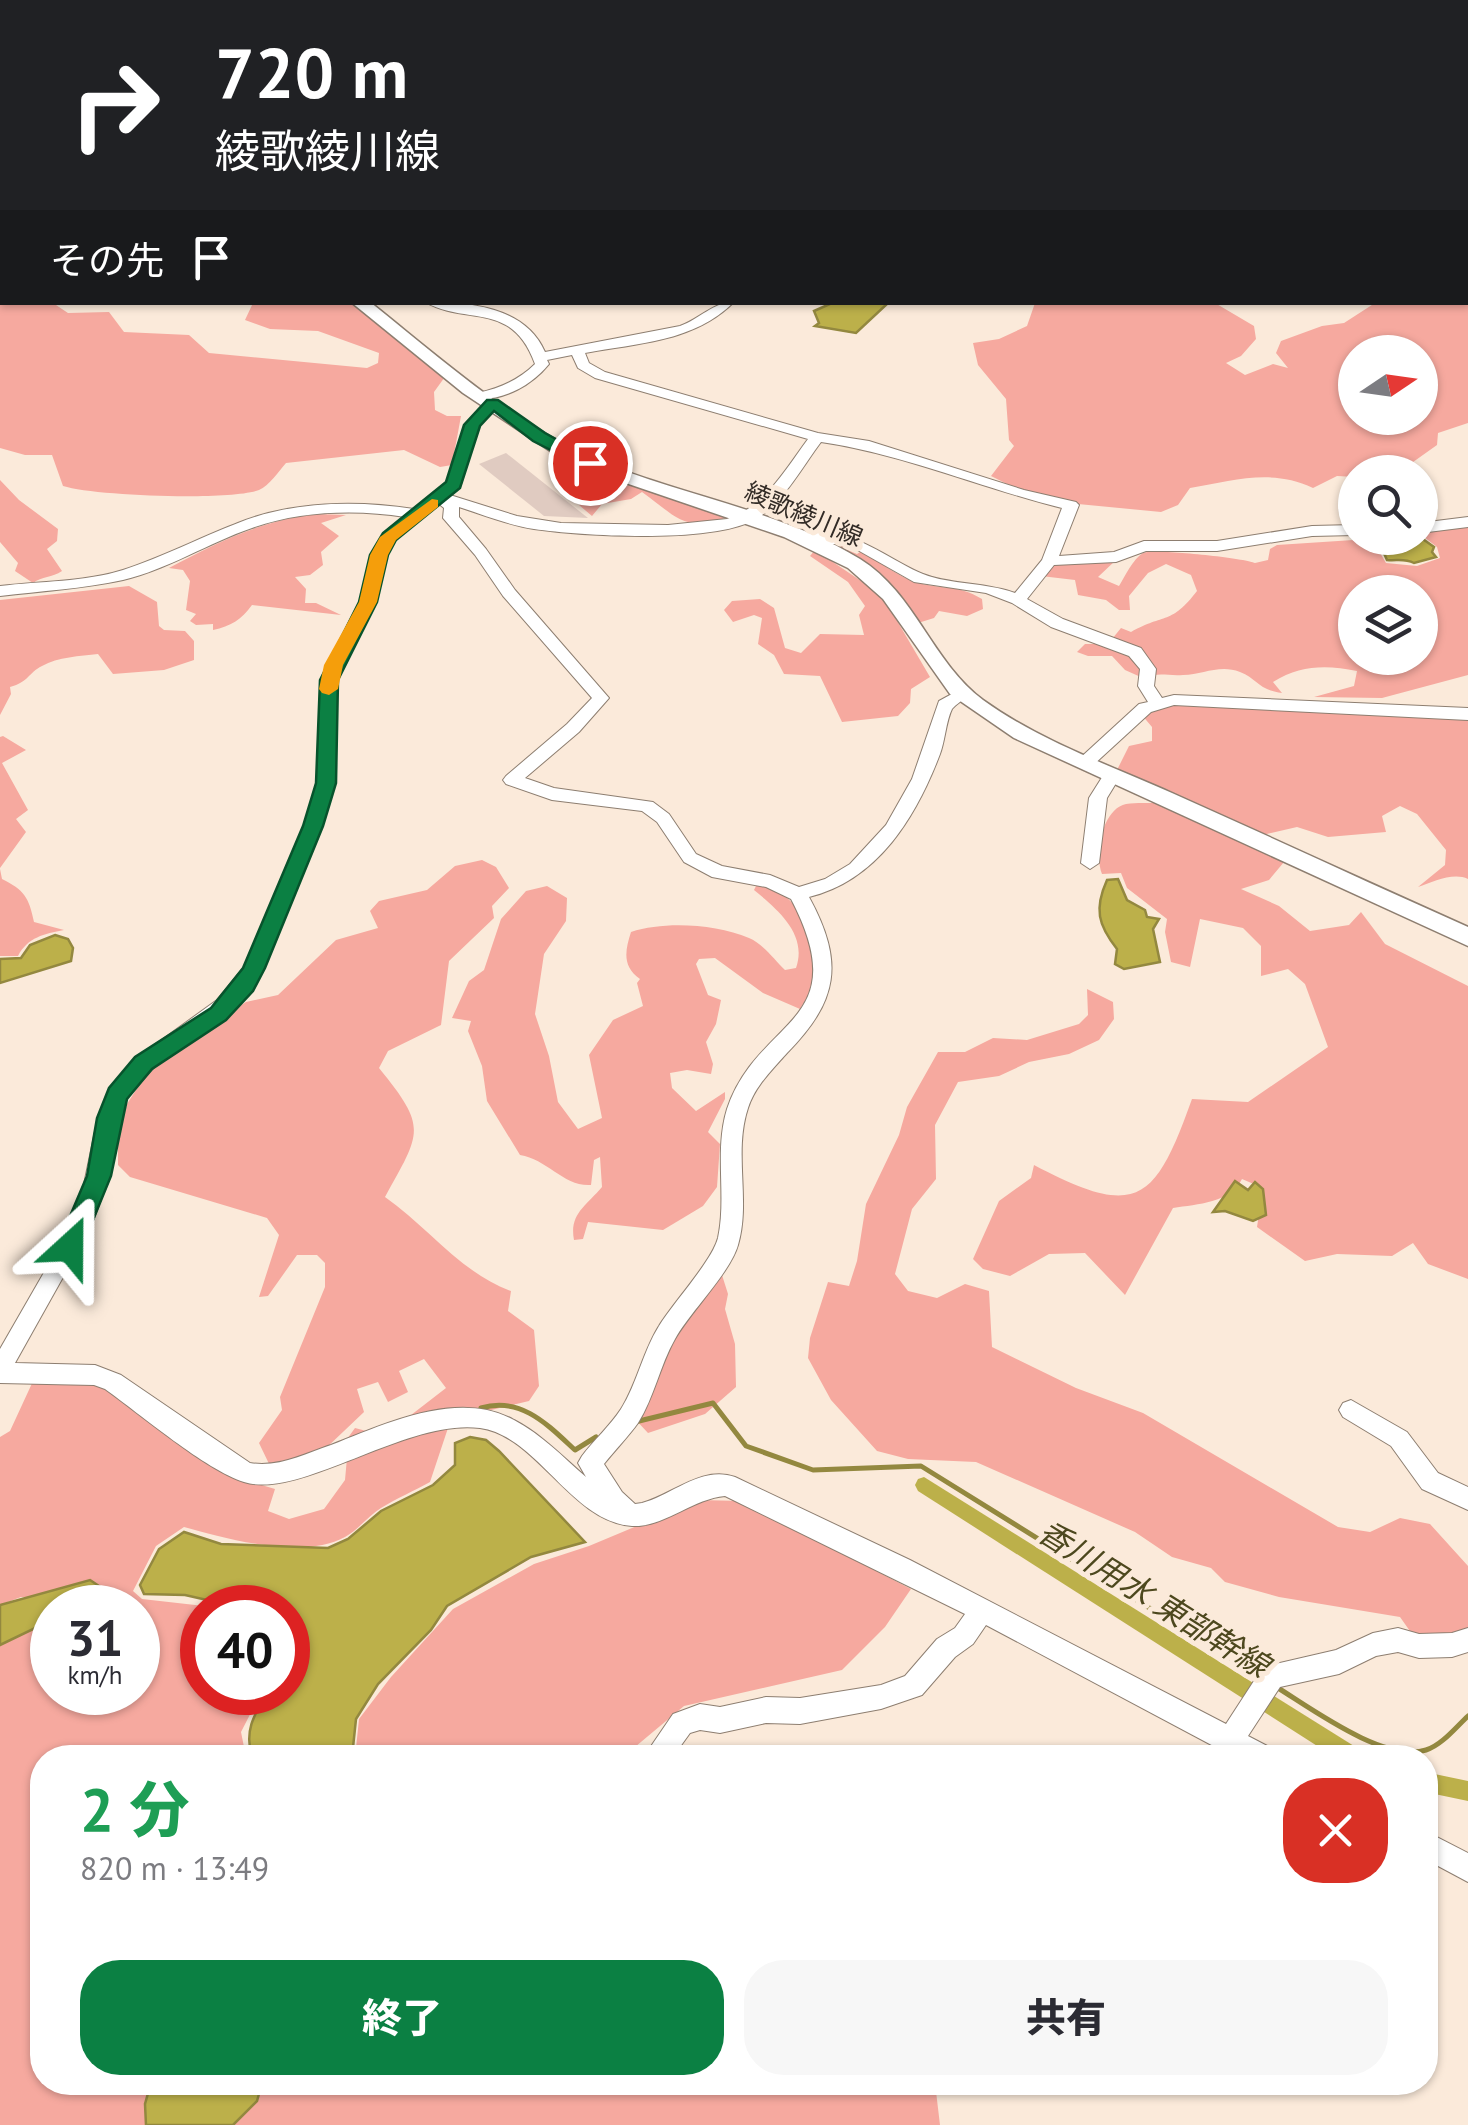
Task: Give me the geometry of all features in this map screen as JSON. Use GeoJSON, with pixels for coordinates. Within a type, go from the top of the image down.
{"type":"FeatureCollection","features":[{"type":"Feature","properties":{"kind":"main road","name":"綾歌綾川線"},"geometry":{"type":"LineString","coordinates":[[363,305],[539,437],[577,458],[807,540],[882,583],[900,604],[939,670],[961,694],[1030,736],[1468,937]]}},
{"type":"Feature","properties":{"kind":"street"},"geometry":{"type":"LineString","coordinates":[[451,305],[491,311],[524,334],[541,357]]}},
{"type":"Feature","properties":{"kind":"street"},"geometry":{"type":"LineString","coordinates":[[541,357],[683,330],[707,320],[724,305]]}},
{"type":"Feature","properties":{"kind":"street"},"geometry":{"type":"LineString","coordinates":[[577,352],[582,364],[600,375],[817,436],[864,444],[1071,505],[1049,561],[1018,600]]}},
{"type":"Feature","properties":{"kind":"street"},"geometry":{"type":"LineString","coordinates":[[541,357],[537,370],[508,391],[488,399],[476,417],[458,477],[440,498],[389,537],[379,555],[368,602],[329,680],[326,783],[313,826],[254,968],[245,986],[218,1014],[144,1063],[117,1095],[99,1176],[86,1213],[0,1371],[66,1373],[113,1382],[252,1476],[291,1470],[450,1417],[484,1418],[510,1428],[606,1508],[632,1515],[662,1508],[700,1488],[727,1485],[982,1610],[1240,1745]]}},
{"type":"Feature","properties":{"kind":"street"},"geometry":{"type":"LineString","coordinates":[[440,498],[472,503],[513,520],[542,526],[656,532],[708,528],[748,518],[781,484],[817,436]]}},
{"type":"Feature","properties":{"kind":"street"},"geometry":{"type":"LineString","coordinates":[[440,498],[452,507],[451,518],[481,552],[509,594],[601,698],[573,728],[512,780],[552,794],[648,806],[663,818],[690,858],[718,872],[770,881],[798,894],[837,882],[880,846],[939,740],[945,704],[961,694]]}},
{"type":"Feature","properties":{"kind":"street"},"geometry":{"type":"LineString","coordinates":[[0,591],[120,576],[182,555],[246,524],[296,512],[385,509],[417,514]]}},
{"type":"Feature","properties":{"kind":"street"},"geometry":{"type":"LineString","coordinates":[[1438,526],[1468,522]]}},
{"type":"Feature","properties":{"kind":"street"},"geometry":{"type":"LineString","coordinates":[[1049,561],[1116,557],[1144,546],[1216,546],[1338,530]]}},
{"type":"Feature","properties":{"kind":"street"},"geometry":{"type":"LineString","coordinates":[[807,540],[836,539],[860,545],[920,579],[989,589],[1018,600],[1057,624],[1136,652],[1148,669],[1146,686],[1158,703]]}},
{"type":"Feature","properties":{"kind":"street"},"geometry":{"type":"LineString","coordinates":[[1085,763],[1129,721],[1158,703],[1197,700],[1468,714]]}},
{"type":"Feature","properties":{"kind":"street"},"geometry":{"type":"LineString","coordinates":[[1090,863],[1098,798],[1112,775]]}},
{"type":"Feature","properties":{"kind":"street"},"geometry":{"type":"LineString","coordinates":[[632,1515],[614,1500],[590,1463],[630,1414],[665,1335],[726,1246],[731,1228],[728,1161],[741,1098],[755,1075],[806,1024],[818,1001],[826,975],[824,960],[798,894]]}},
{"type":"Feature","properties":{"kind":"street"},"geometry":{"type":"LineString","coordinates":[[1351,1410],[1399,1438],[1430,1481],[1468,1500]]}},
{"type":"Feature","properties":{"kind":"street"},"geometry":{"type":"LineString","coordinates":[[665,1745],[682,1722],[700,1717],[720,1720],[766,1710],[800,1711],[881,1697],[913,1686],[946,1648],[964,1636],[982,1610]]}},
{"type":"Feature","properties":{"kind":"street"},"geometry":{"type":"LineString","coordinates":[[1231,1740],[1272,1676],[1339,1662],[1373,1646],[1398,1640],[1419,1646],[1452,1645],[1468,1640]]}},
{"type":"Feature","properties":{"kind":"street"},"geometry":{"type":"LineString","coordinates":[[1438,1851],[1468,1868]]}},
{"type":"Feature","properties":{"kind":"shaded area"},"geometry":{"type":"Polygon","coordinates":[[[0,305],[56,305],[68,313],[109,312],[124,332],[189,335],[209,353],[367,368],[378,363],[379,353],[318,331],[270,329],[245,320],[252,305],[355,305],[447,374],[434,392],[435,410],[447,416],[461,416],[452,465],[440,467],[404,450],[286,463],[259,490],[220,495],[131,495],[63,486],[52,455],[25,455],[0,448],[0,305]]]}},
{"type":"Feature","properties":{"kind":"shaded area"},"geometry":{"type":"Polygon","coordinates":[[[828,305],[886,305],[856,333],[815,326],[819,323],[814,311],[828,305]]]}},
{"type":"Feature","properties":{"kind":"shaded area"},"geometry":{"type":"Polygon","coordinates":[[[1034,305],[1218,305],[1254,326],[1256,339],[1241,356],[1226,363],[1245,375],[1273,364],[1288,368],[1276,353],[1281,341],[1322,326],[1344,323],[1372,305],[1468,305],[1468,423],[1438,433],[1438,335],[1338,335],[1338,435],[1438,435],[1437,445],[1423,455],[1338,455],[1338,476],[1313,488],[1267,477],[1190,488],[1178,505],[1161,512],[1078,504],[1019,490],[991,476],[1014,446],[1009,440],[1006,399],[978,365],[973,343],[999,339],[1027,326],[1034,305]]]}},
{"type":"Feature","properties":{"kind":"shaded area"},"geometry":{"type":"Polygon","coordinates":[[[0,480],[19,500],[58,529],[57,541],[47,549],[62,571],[33,583],[15,571],[18,563],[0,542],[0,480]]]}},
{"type":"Feature","properties":{"kind":"shaded area"},"geometry":{"type":"Polygon","coordinates":[[[634,483],[728,517],[691,523],[642,492],[631,499],[602,504],[592,516],[579,505],[634,483]]]}},
{"type":"Feature","properties":{"kind":"shaded area"},"geometry":{"type":"Polygon","coordinates":[[[317,514],[346,515],[321,523],[339,536],[321,552],[323,565],[310,575],[295,577],[306,589],[305,603],[316,603],[341,615],[252,605],[240,618],[213,630],[213,624],[196,625],[190,621],[196,614],[186,610],[190,581],[183,570],[169,568],[241,534],[278,521],[317,514]]]}},
{"type":"Feature","properties":{"kind":"shaded area"},"geometry":{"type":"Polygon","coordinates":[[[1468,526],[1468,675],[1382,698],[1314,697],[1354,686],[1356,675],[1438,675],[1438,575],[1338,575],[1338,668],[1304,669],[1283,676],[1273,682],[1282,693],[1232,670],[1143,678],[1125,670],[1112,656],[1077,652],[1085,644],[1108,644],[1121,628],[1131,632],[1174,614],[1197,591],[1191,575],[1166,564],[1148,573],[1129,596],[1130,610],[1119,610],[1106,600],[1078,595],[1075,580],[1041,576],[1054,564],[1116,560],[1098,577],[1119,586],[1143,553],[1199,554],[1255,563],[1268,560],[1270,549],[1277,545],[1338,541],[1338,555],[1381,555],[1386,563],[1417,566],[1440,558],[1438,531],[1468,526]]]}},
{"type":"Feature","properties":{"kind":"shaded area"},"geometry":{"type":"Polygon","coordinates":[[[825,543],[843,544],[857,554],[863,550],[911,580],[973,594],[982,599],[983,609],[967,616],[939,611],[934,618],[918,623],[825,543]]]}},
{"type":"Feature","properties":{"kind":"shaded area"},"geometry":{"type":"Polygon","coordinates":[[[815,550],[882,595],[930,677],[911,689],[910,703],[898,716],[842,722],[820,676],[784,674],[774,655],[758,644],[762,618],[754,615],[733,622],[724,610],[732,601],[760,599],[774,608],[785,648],[801,653],[820,634],[864,635],[859,615],[865,606],[848,582],[810,556],[815,550]]]}},
{"type":"Feature","properties":{"kind":"shaded area"},"geometry":{"type":"Polygon","coordinates":[[[1385,555],[1436,557],[1414,563],[1387,560],[1385,555]]]}},
{"type":"Feature","properties":{"kind":"shaded area"},"geometry":{"type":"Polygon","coordinates":[[[129,586],[157,602],[159,626],[185,631],[194,641],[194,660],[164,670],[113,674],[98,654],[69,657],[37,669],[10,687],[11,694],[0,715],[0,600],[129,586]]]}},
{"type":"Feature","properties":{"kind":"shaded area"},"geometry":{"type":"Polygon","coordinates":[[[1161,706],[1468,717],[1468,879],[1450,877],[1418,887],[1445,865],[1446,850],[1417,814],[1400,806],[1382,816],[1386,832],[1328,837],[1297,827],[1258,836],[1116,772],[1129,746],[1152,741],[1152,727],[1141,714],[1161,706]]]}},
{"type":"Feature","properties":{"kind":"shaded area"},"geometry":{"type":"Polygon","coordinates":[[[0,737],[26,750],[2,763],[28,810],[16,819],[26,832],[0,868],[0,737]]]}},
{"type":"Feature","properties":{"kind":"shaded area"},"geometry":{"type":"Polygon","coordinates":[[[1159,802],[1284,862],[1269,880],[1241,889],[1279,906],[1310,931],[1349,925],[1361,912],[1385,944],[1468,986],[1468,1279],[1428,1264],[1413,1243],[1392,1256],[1337,1254],[1305,1261],[1257,1227],[1263,1188],[1242,1179],[1221,1198],[1173,1208],[1125,1295],[1085,1253],[1049,1254],[1010,1276],[983,1269],[973,1259],[999,1201],[1031,1178],[1034,1165],[1097,1192],[1120,1195],[1138,1191],[1153,1180],[1166,1160],[1192,1099],[1248,1102],[1328,1047],[1305,984],[1288,969],[1261,976],[1261,946],[1243,928],[1200,919],[1190,967],[1171,962],[1165,932],[1167,919],[1127,888],[1121,873],[1102,874],[1100,845],[1111,814],[1126,804],[1159,802]]]}},
{"type":"Feature","properties":{"kind":"shaded area"},"geometry":{"type":"Polygon","coordinates":[[[482,860],[496,867],[509,888],[492,906],[494,918],[449,961],[441,1025],[388,1051],[379,1068],[406,1104],[414,1131],[406,1158],[385,1197],[476,1273],[511,1291],[508,1311],[534,1330],[539,1386],[529,1401],[342,1446],[355,1428],[370,1432],[402,1422],[446,1388],[424,1359],[399,1371],[408,1392],[388,1402],[378,1382],[357,1389],[364,1412],[324,1450],[271,1468],[259,1443],[282,1410],[280,1397],[325,1287],[325,1263],[317,1255],[297,1255],[268,1296],[259,1297],[279,1235],[267,1218],[130,1177],[118,1165],[118,1135],[127,1104],[143,1079],[174,1049],[246,1002],[278,995],[336,940],[378,928],[370,911],[379,901],[427,890],[455,866],[482,860]]]}},
{"type":"Feature","properties":{"kind":"shaded area"},"geometry":{"type":"Polygon","coordinates":[[[0,869],[2,879],[24,895],[34,922],[64,930],[32,940],[18,956],[0,956],[0,869]]]}},
{"type":"Feature","properties":{"kind":"shaded area"},"geometry":{"type":"Polygon","coordinates":[[[1118,879],[1127,900],[1145,910],[1147,917],[1159,919],[1153,929],[1160,962],[1124,969],[1115,964],[1117,949],[1102,924],[1099,908],[1107,880],[1118,879]]]}},
{"type":"Feature","properties":{"kind":"shaded area"},"geometry":{"type":"Polygon","coordinates":[[[758,882],[789,899],[798,910],[808,935],[816,984],[800,1009],[763,993],[715,958],[699,959],[696,964],[708,995],[721,1000],[716,1024],[706,1042],[713,1064],[711,1074],[687,1070],[670,1073],[672,1088],[696,1111],[725,1092],[708,1132],[720,1144],[717,1187],[703,1206],[663,1230],[588,1222],[583,1239],[574,1240],[576,1217],[602,1187],[600,1157],[594,1160],[591,1185],[572,1182],[520,1155],[487,1101],[482,1066],[468,1031],[471,1021],[452,1018],[469,981],[484,970],[501,919],[526,891],[547,886],[567,898],[566,921],[544,954],[535,1014],[558,1102],[578,1129],[602,1118],[589,1055],[613,1020],[643,1006],[637,983],[640,979],[626,958],[631,932],[674,925],[736,933],[754,940],[785,970],[796,968],[799,956],[794,933],[781,914],[754,890],[758,882]]]}},
{"type":"Feature","properties":{"kind":"shaded area"},"geometry":{"type":"Polygon","coordinates":[[[55,935],[68,939],[73,948],[71,961],[0,983],[0,959],[21,958],[30,945],[55,935]]]}},
{"type":"Feature","properties":{"kind":"shaded area"},"geometry":{"type":"Polygon","coordinates":[[[1087,989],[1113,1002],[1114,1019],[1099,1040],[1069,1054],[1029,1062],[999,1076],[958,1082],[935,1125],[936,1179],[912,1209],[895,1274],[908,1291],[937,1298],[965,1284],[989,1291],[992,1347],[1076,1388],[1143,1413],[1338,1527],[1370,1532],[1400,1518],[1430,1524],[1468,1566],[1468,1629],[1454,1638],[1417,1641],[1400,1617],[1279,1597],[1225,1582],[1211,1568],[1172,1557],[1135,1532],[976,1462],[908,1459],[877,1451],[831,1400],[808,1358],[810,1338],[828,1282],[849,1286],[866,1204],[899,1135],[907,1107],[938,1052],[965,1052],[993,1038],[1027,1040],[1079,1024],[1088,1015],[1087,989]]]}},
{"type":"Feature","properties":{"kind":"shaded area"},"geometry":{"type":"Polygon","coordinates":[[[1235,1181],[1248,1190],[1255,1182],[1263,1189],[1266,1215],[1253,1221],[1225,1211],[1213,1212],[1235,1181]]]}},
{"type":"Feature","properties":{"kind":"shaded area"},"geometry":{"type":"Polygon","coordinates":[[[722,1275],[728,1294],[725,1309],[735,1344],[736,1387],[705,1414],[648,1433],[635,1419],[667,1344],[722,1275]]]}},
{"type":"Feature","properties":{"kind":"shaded area"},"geometry":{"type":"Polygon","coordinates":[[[34,1379],[94,1382],[238,1478],[275,1489],[268,1511],[289,1519],[324,1509],[345,1480],[347,1458],[449,1425],[430,1482],[381,1508],[354,1531],[328,1544],[265,1545],[184,1527],[156,1546],[136,1585],[30,1585],[30,1598],[0,1605],[0,1437],[10,1431],[34,1379]]]}},
{"type":"Feature","properties":{"kind":"shaded area"},"geometry":{"type":"Polygon","coordinates":[[[470,1437],[486,1440],[585,1542],[531,1557],[447,1606],[431,1630],[378,1684],[356,1719],[353,1745],[250,1745],[256,1715],[310,1715],[310,1585],[180,1585],[180,1595],[160,1594],[160,1585],[140,1585],[159,1549],[184,1532],[221,1544],[328,1548],[348,1539],[381,1511],[433,1485],[455,1465],[455,1443],[470,1437]]]}},
{"type":"Feature","properties":{"kind":"shaded area"},"geometry":{"type":"Polygon","coordinates":[[[699,1500],[742,1501],[911,1589],[885,1627],[842,1670],[684,1706],[637,1745],[356,1745],[359,1719],[453,1609],[534,1564],[589,1546],[699,1500]]]}},
{"type":"Feature","properties":{"kind":"shaded area"},"geometry":{"type":"Polygon","coordinates":[[[90,1580],[98,1585],[72,1585],[90,1580]]]}},
{"type":"Feature","properties":{"kind":"shaded area"},"geometry":{"type":"Polygon","coordinates":[[[30,1597],[30,1631],[0,1645],[0,1605],[30,1597]]]}},
{"type":"Feature","properties":{"kind":"shaded area"},"geometry":{"type":"Polygon","coordinates":[[[160,1601],[180,1603],[180,1715],[250,1715],[241,1732],[244,1745],[30,1745],[30,2095],[148,2095],[146,2125],[0,2125],[0,1645],[30,1631],[30,1715],[160,1715],[160,1601]]]}},
{"type":"Feature","properties":{"kind":"shaded area"},"geometry":{"type":"Polygon","coordinates":[[[148,2095],[259,2095],[233,2125],[146,2125],[148,2095]]]}},
{"type":"Feature","properties":{"kind":"shaded area"},"geometry":{"type":"Polygon","coordinates":[[[259,2095],[936,2095],[940,2125],[233,2125],[257,2102],[259,2095]]]}},
{"type":"Feature","properties":{"kind":"building"},"geometry":{"type":"Polygon","coordinates":[[[506,453],[588,518],[544,516],[479,464],[506,453]]]}},
{"type":"Feature","properties":{"kind":"waterway"},"geometry":{"type":"LineString","coordinates":[[635,1422],[713,1403],[746,1446],[813,1470],[921,1466],[1262,1678]]}},
{"type":"Feature","properties":{"kind":"waterway"},"geometry":{"type":"LineString","coordinates":[[481,1408],[495,1405],[521,1409],[575,1450],[596,1437]]}},
{"type":"Feature","properties":{"kind":"waterway","name":"香川用水 東部幹線"},"geometry":{"type":"LineString","coordinates":[[924,1485],[1334,1745]]}},
{"type":"Feature","properties":{"kind":"waterway"},"geometry":{"type":"LineString","coordinates":[[1278,1688],[1349,1732],[1379,1745]]}},
{"type":"Feature","properties":{"kind":"waterway"},"geometry":{"type":"LineString","coordinates":[[1436,1745],[1468,1716]]}},
{"type":"Feature","properties":{"kind":"waterway","name":"香川用水 東部幹線"},"geometry":{"type":"LineString","coordinates":[[1438,1785],[1468,1791]]}},
{"type":"Feature","properties":{"kind":"slow traffic"},"geometry":{"type":"LineString","coordinates":[[329,689],[334,665],[368,602],[379,555],[389,537],[432,504]]}},
{"type":"Feature","properties":{"kind":"route"},"geometry":{"type":"LineString","coordinates":[[70,1247],[99,1176],[117,1095],[144,1063],[218,1014],[245,986],[254,968],[313,826],[326,783],[329,680],[368,602],[379,555],[389,537],[454,484],[472,425],[492,403],[539,437],[590,463]]}}]}
